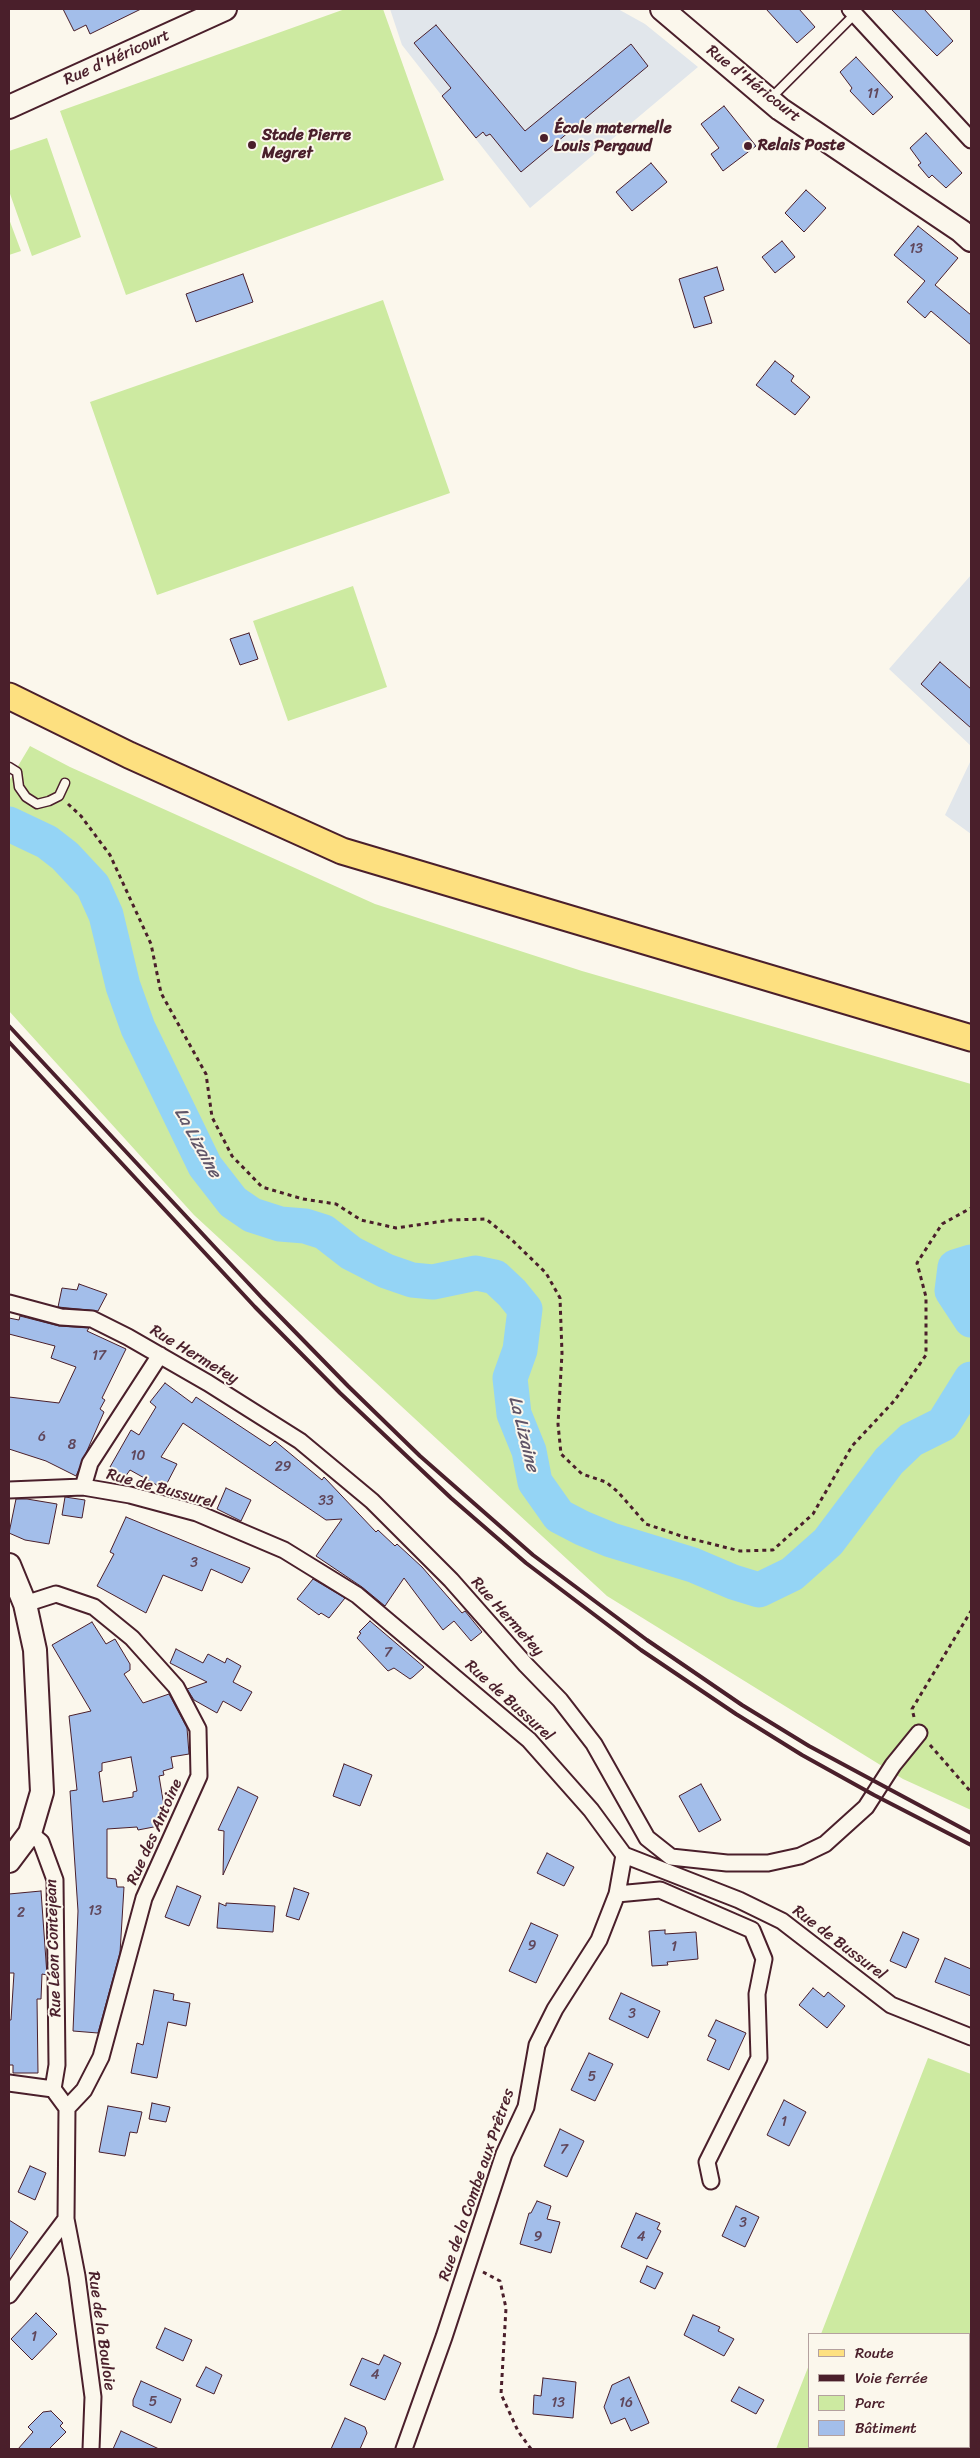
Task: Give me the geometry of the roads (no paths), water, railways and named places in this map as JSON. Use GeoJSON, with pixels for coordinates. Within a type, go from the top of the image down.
{"type":"FeatureCollection","features":[{"type":"Feature","properties":{"kind":"main road"},"geometry":{"type":"LineString","coordinates":[[9,696],[129,755],[342,850],[971,1038]]}},
{"type":"Feature","properties":{"kind":"street","name":"Rue d'Héricourt"},"geometry":{"type":"LineString","coordinates":[[9,107],[225,9]]}},
{"type":"Feature","properties":{"kind":"street","name":"Rue d'Héricourt"},"geometry":{"type":"LineString","coordinates":[[662,9],[769,100],[968,230]]}},
{"type":"Feature","properties":{"kind":"street"},"geometry":{"type":"LineString","coordinates":[[852,12],[971,140]]}},
{"type":"Feature","properties":{"kind":"street","name":"Rue Hermetey"},"geometry":{"type":"LineString","coordinates":[[9,1303],[61,1317],[92,1319],[160,1355],[300,1441],[372,1500],[451,1580],[560,1700],[594,1744],[647,1838],[671,1857],[727,1863],[768,1863],[800,1856],[825,1844],[866,1807],[893,1765],[919,1733]]}},
{"type":"Feature","properties":{"kind":"street"},"geometry":{"type":"LineString","coordinates":[[83,1487],[90,1464],[160,1355]]}},
{"type":"Feature","properties":{"kind":"street","name":"Rue de Bussurel"},"geometry":{"type":"LineString","coordinates":[[9,1490],[83,1487],[130,1495],[197,1513],[284,1550],[357,1595],[529,1740],[591,1810],[624,1855],[739,1900],[782,1921],[892,2005],[971,2037]]}},
{"type":"Feature","properties":{"kind":"street"},"geometry":{"type":"LineString","coordinates":[[9,1565],[25,1604],[35,1650],[42,1792],[30,1833],[9,1860]]}},
{"type":"Feature","properties":{"kind":"street","name":"Rue des Antoine"},"geometry":{"type":"LineString","coordinates":[[25,1604],[56,1594],[94,1607],[132,1638],[176,1687],[198,1729],[200,1776],[144,1898],[101,2057],[84,2090],[67,2108]]}},
{"type":"Feature","properties":{"kind":"street","name":"Rue Léon Contejean"},"geometry":{"type":"LineString","coordinates":[[30,1833],[41,1842],[55,1880],[57,2065],[53,2089]]}},
{"type":"Feature","properties":{"kind":"street","name":"Rue de la Combe aux Prêtres"},"geometry":{"type":"LineString","coordinates":[[404,2449],[444,2337],[504,2154],[526,2107],[537,2044],[555,2009],[599,1940],[616,1894],[624,1855]]}},
{"type":"Feature","properties":{"kind":"street"},"geometry":{"type":"LineString","coordinates":[[616,1894],[660,1890],[752,1930],[764,1959],[757,1994],[758,2058],[707,2162],[711,2181]]}},
{"type":"Feature","properties":{"kind":"street"},"geometry":{"type":"LineString","coordinates":[[9,2083],[53,2089],[67,2108],[66,2219],[9,2295]]}},
{"type":"Feature","properties":{"kind":"street","name":"Rue de la Bouloie"},"geometry":{"type":"LineString","coordinates":[[66,2219],[77,2276],[93,2397],[91,2449]]}},
{"type":"Feature","properties":{"kind":"lane"},"geometry":{"type":"LineString","coordinates":[[769,100],[852,12]]}},
{"type":"Feature","properties":{"kind":"lane"},"geometry":{"type":"LineString","coordinates":[[9,767],[17,772],[19,787],[26,797],[37,804],[59,796],[65,783]]}},
{"type":"Feature","properties":{"kind":"waterway","name":"La Lizaine"},"geometry":{"type":"LineString","coordinates":[[9,824],[47,842],[65,856],[93,886],[106,915],[123,986],[138,1028],[205,1166],[233,1202],[252,1215],[280,1224],[305,1226],[324,1232],[351,1253],[386,1271],[412,1280],[433,1282],[476,1273],[495,1277],[525,1309],[520,1350],[510,1378],[514,1414],[529,1451],[535,1482],[559,1516],[611,1540],[693,1565],[733,1582],[759,1590],[792,1574],[828,1542],[889,1461],[911,1440],[943,1424],[971,1379]]}},
{"type":"Feature","properties":{"kind":"waterway","name":"La Lizaine"},"geometry":{"type":"LineString","coordinates":[[971,1262],[955,1267],[952,1291],[971,1320]]}},
{"type":"Feature","properties":{"kind":"railway"},"geometry":{"type":"LineString","coordinates":[[9,1026],[263,1299],[348,1386],[420,1456],[533,1555],[647,1640],[742,1705],[809,1746],[971,1833]]}},
{"type":"Feature","properties":{"kind":"railway"},"geometry":{"type":"LineString","coordinates":[[9,1042],[255,1307],[340,1393],[451,1498],[526,1563],[641,1650],[736,1714],[802,1755],[971,1845]]}},
{"type":"Feature","properties":{"kind":"place","name":"École maternelle Louis Pergaud"},"geometry":{"type":"Point","coordinates":[544,138]}},
{"type":"Feature","properties":{"kind":"place","name":"Stade Pierre Megret"},"geometry":{"type":"Point","coordinates":[252,145]}},
{"type":"Feature","properties":{"kind":"place","name":"Relais Poste"},"geometry":{"type":"Point","coordinates":[748,146]}}]}
